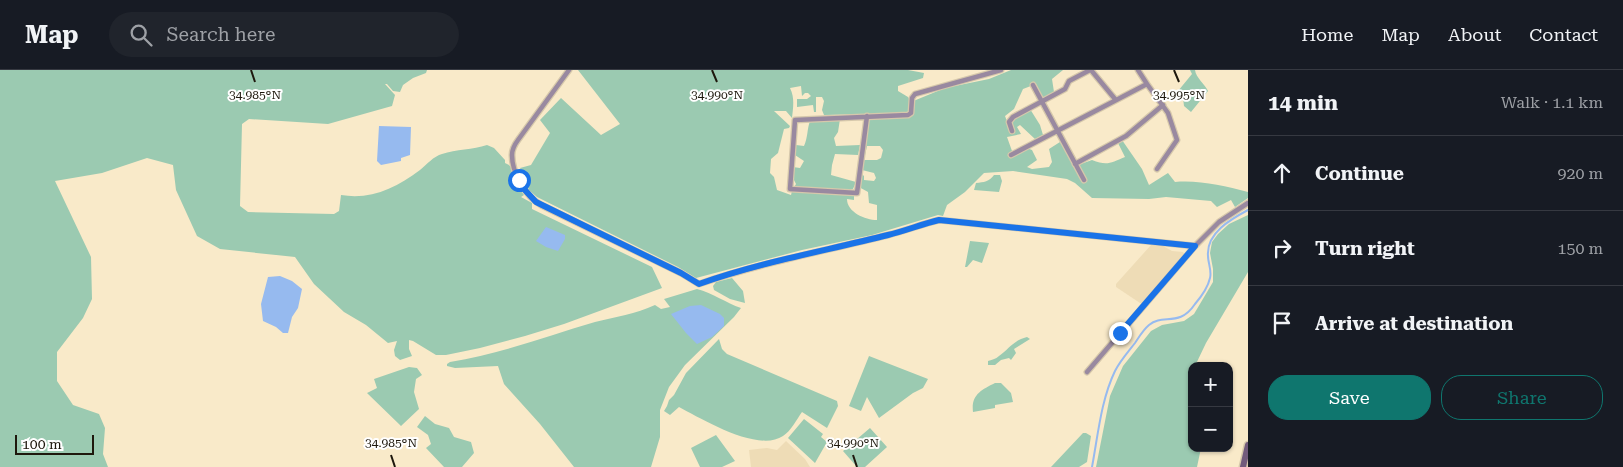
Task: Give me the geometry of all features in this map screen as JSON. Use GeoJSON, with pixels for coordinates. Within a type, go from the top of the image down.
{"type":"FeatureCollection","features":[{"type":"Feature","properties":{"kind":"main road"},"geometry":{"type":"LineString","coordinates":[[1243,467],[1248,445]]}},
{"type":"Feature","properties":{"kind":"street"},"geometry":{"type":"LineString","coordinates":[[569,70],[514,147],[512,153],[514,166],[524,189],[541,205],[681,273],[699,284],[747,269],[890,235],[920,224],[939,220],[1195,246]]}},
{"type":"Feature","properties":{"kind":"street"},"geometry":{"type":"LineString","coordinates":[[867,116],[857,192],[790,188],[795,120],[867,116],[908,115],[911,113],[912,98],[915,94],[1001,70]]}},
{"type":"Feature","properties":{"kind":"street"},"geometry":{"type":"LineString","coordinates":[[1012,131],[1010,120],[1065,89],[1069,82],[1091,70],[1115,99]]}},
{"type":"Feature","properties":{"kind":"street"},"geometry":{"type":"LineString","coordinates":[[1138,70],[1163,105],[1177,140],[1157,169]]}},
{"type":"Feature","properties":{"kind":"street"},"geometry":{"type":"LineString","coordinates":[[1011,155],[1115,99],[1147,84]]}},
{"type":"Feature","properties":{"kind":"street"},"geometry":{"type":"LineString","coordinates":[[1033,86],[1084,180]]}},
{"type":"Feature","properties":{"kind":"street"},"geometry":{"type":"LineString","coordinates":[[1075,164],[1126,136],[1163,105]]}},
{"type":"Feature","properties":{"kind":"street"},"geometry":{"type":"LineString","coordinates":[[1087,372],[1195,246],[1218,222],[1248,203]]}},
{"type":"Feature","properties":{"kind":"shaded area"},"geometry":{"type":"Polygon","coordinates":[[[1151,245],[1163,246],[1172,251],[1183,252],[1185,255],[1143,303],[1140,303],[1116,287],[1116,284],[1151,245]]]}},
{"type":"Feature","properties":{"kind":"shaded area"},"geometry":{"type":"Polygon","coordinates":[[[786,441],[805,459],[810,467],[751,467],[749,450],[767,448],[777,450],[786,441]]]}},
{"type":"Feature","properties":{"kind":"green space"},"geometry":{"type":"Polygon","coordinates":[[[0,70],[427,70],[426,73],[413,78],[403,85],[400,92],[393,91],[385,84],[395,95],[392,106],[328,124],[249,119],[242,124],[240,206],[248,212],[334,214],[339,211],[341,195],[363,196],[383,191],[402,182],[439,155],[487,145],[494,148],[513,170],[518,187],[524,195],[521,197],[532,203],[532,209],[652,267],[662,288],[564,324],[480,348],[446,355],[436,355],[409,340],[409,349],[412,356],[400,360],[395,356],[394,350],[397,341],[388,343],[366,325],[344,312],[314,284],[295,257],[220,249],[197,236],[176,190],[173,165],[147,158],[102,173],[55,181],[91,257],[92,299],[83,318],[57,352],[57,381],[73,405],[99,414],[105,428],[103,454],[108,467],[0,467],[0,70]]]}},
{"type":"Feature","properties":{"kind":"green space"},"geometry":{"type":"Polygon","coordinates":[[[578,70],[908,70],[924,73],[923,78],[898,86],[898,91],[908,97],[911,102],[945,88],[989,79],[1011,70],[1063,70],[1052,79],[1054,92],[1043,98],[1036,84],[1023,89],[1014,109],[1005,116],[1011,132],[1014,131],[1011,121],[1030,109],[1040,125],[1043,135],[1035,139],[1020,125],[1017,127],[1021,134],[1007,137],[1012,151],[1010,157],[1027,148],[1032,150],[1037,160],[1027,167],[1032,169],[1049,167],[1052,162],[1049,149],[1060,142],[1078,172],[1078,165],[1092,160],[1109,163],[1125,157],[1118,143],[1122,140],[1142,169],[1149,185],[1168,173],[1175,182],[1203,183],[1230,188],[1248,192],[1248,198],[1235,207],[1231,200],[1217,207],[1211,201],[1166,197],[1149,199],[1092,198],[1075,183],[1067,179],[1013,171],[984,173],[965,192],[947,205],[943,216],[938,215],[872,235],[802,250],[696,278],[678,267],[537,197],[529,190],[520,168],[531,165],[550,133],[540,120],[561,98],[601,135],[620,124],[578,70]],[[801,86],[790,88],[793,99],[792,118],[786,111],[774,111],[790,126],[784,129],[778,153],[771,159],[770,173],[774,177],[777,190],[791,195],[796,184],[793,178],[793,167],[800,168],[804,161],[795,155],[796,145],[804,146],[810,121],[840,119],[838,132],[834,138],[836,146],[860,145],[858,155],[835,154],[831,175],[856,182],[853,189],[846,191],[854,194],[854,200],[847,199],[850,208],[862,217],[877,220],[877,205],[869,203],[868,192],[859,187],[861,173],[864,176],[864,180],[874,181],[876,178],[874,173],[862,170],[863,160],[877,160],[881,158],[883,150],[880,146],[867,146],[865,155],[863,155],[869,114],[824,115],[822,110],[824,101],[822,97],[816,97],[816,112],[814,112],[813,105],[797,107],[797,99],[807,99],[811,96],[805,93],[802,96],[801,86]]]}},
{"type":"Feature","properties":{"kind":"green space"},"geometry":{"type":"Polygon","coordinates":[[[1190,70],[1195,70],[1208,91],[1191,112],[1184,106],[1183,98],[1178,91],[1192,74],[1190,70]]]}},
{"type":"Feature","properties":{"kind":"green space"},"geometry":{"type":"Polygon","coordinates":[[[994,175],[1000,175],[1002,181],[999,192],[974,190],[976,183],[984,182],[994,175]]]}},
{"type":"Feature","properties":{"kind":"green space"},"geometry":{"type":"Polygon","coordinates":[[[1248,215],[1248,272],[1197,362],[1188,362],[1188,452],[1200,452],[1197,467],[1096,467],[1110,396],[1123,366],[1151,331],[1162,325],[1184,321],[1194,314],[1213,282],[1210,253],[1212,242],[1229,224],[1248,215]]]}},
{"type":"Feature","properties":{"kind":"green space"},"geometry":{"type":"Polygon","coordinates":[[[970,241],[989,243],[982,263],[973,260],[965,267],[970,241]]]}},
{"type":"Feature","properties":{"kind":"green space"},"geometry":{"type":"Polygon","coordinates":[[[732,278],[743,291],[745,303],[730,299],[714,290],[713,286],[716,282],[732,278]]]}},
{"type":"Feature","properties":{"kind":"green space"},"geometry":{"type":"Polygon","coordinates":[[[697,289],[741,308],[685,365],[669,387],[660,410],[660,437],[651,467],[574,467],[540,424],[504,384],[498,366],[455,368],[447,366],[450,362],[505,350],[655,305],[661,309],[670,307],[664,299],[697,289]]]}},
{"type":"Feature","properties":{"kind":"green space"},"geometry":{"type":"Polygon","coordinates":[[[1027,337],[1030,339],[1014,349],[1016,353],[1011,360],[1009,358],[1001,360],[995,365],[988,365],[988,361],[996,358],[1015,342],[1027,337]]]}},
{"type":"Feature","properties":{"kind":"green space"},"geometry":{"type":"Polygon","coordinates":[[[719,339],[722,349],[727,354],[837,401],[838,406],[827,428],[802,412],[783,436],[772,440],[759,440],[715,426],[679,407],[670,415],[664,411],[686,373],[719,339]]]}},
{"type":"Feature","properties":{"kind":"green space"},"geometry":{"type":"Polygon","coordinates":[[[869,356],[928,379],[923,388],[913,393],[879,418],[867,397],[861,411],[849,406],[869,356]]]}},
{"type":"Feature","properties":{"kind":"green space"},"geometry":{"type":"Polygon","coordinates":[[[409,367],[417,368],[422,375],[416,379],[414,392],[419,409],[401,426],[367,393],[377,388],[374,379],[409,367]]]}},
{"type":"Feature","properties":{"kind":"green space"},"geometry":{"type":"Polygon","coordinates":[[[995,383],[1001,383],[1011,393],[1013,402],[973,412],[975,397],[985,388],[995,383]]]}},
{"type":"Feature","properties":{"kind":"green space"},"geometry":{"type":"Polygon","coordinates":[[[425,416],[435,424],[449,428],[454,437],[471,442],[474,453],[462,467],[444,467],[426,448],[431,444],[428,435],[417,427],[425,416]]]}},
{"type":"Feature","properties":{"kind":"green space"},"geometry":{"type":"Polygon","coordinates":[[[804,419],[823,434],[821,437],[827,442],[815,463],[788,438],[804,419]]]}},
{"type":"Feature","properties":{"kind":"green space"},"geometry":{"type":"Polygon","coordinates":[[[870,428],[887,447],[865,467],[857,467],[843,451],[870,428]]]}},
{"type":"Feature","properties":{"kind":"green space"},"geometry":{"type":"Polygon","coordinates":[[[1083,433],[1091,436],[1087,462],[1079,467],[1051,467],[1083,433]]]}},
{"type":"Feature","properties":{"kind":"green space"},"geometry":{"type":"Polygon","coordinates":[[[716,435],[735,461],[722,467],[700,467],[691,448],[716,435]]]}},
{"type":"Feature","properties":{"kind":"water"},"geometry":{"type":"Polygon","coordinates":[[[379,126],[411,127],[410,155],[401,158],[401,161],[381,165],[377,161],[379,126]]]}},
{"type":"Feature","properties":{"kind":"water"},"geometry":{"type":"Polygon","coordinates":[[[546,227],[565,235],[565,239],[558,251],[536,241],[546,227]]]}},
{"type":"Feature","properties":{"kind":"water"},"geometry":{"type":"Polygon","coordinates":[[[280,276],[292,281],[302,289],[298,308],[292,317],[288,333],[283,333],[276,327],[263,321],[261,304],[268,277],[280,276]]]}},
{"type":"Feature","properties":{"kind":"water"},"geometry":{"type":"Polygon","coordinates":[[[701,305],[720,314],[724,318],[724,326],[712,337],[697,344],[671,314],[690,306],[701,305]]]}},
{"type":"Feature","properties":{"kind":"waterway"},"geometry":{"type":"LineString","coordinates":[[1092,467],[1103,406],[1110,382],[1117,367],[1149,325],[1160,320],[1183,316],[1189,311],[1202,295],[1209,281],[1211,273],[1208,248],[1211,240],[1227,222],[1248,210]]}},
{"type":"Feature","properties":{"kind":"route"},"geometry":{"type":"LineString","coordinates":[[519,180],[524,189],[536,202],[681,273],[699,284],[726,274],[890,235],[920,224],[939,220],[1195,246],[1120,333]]}}]}
